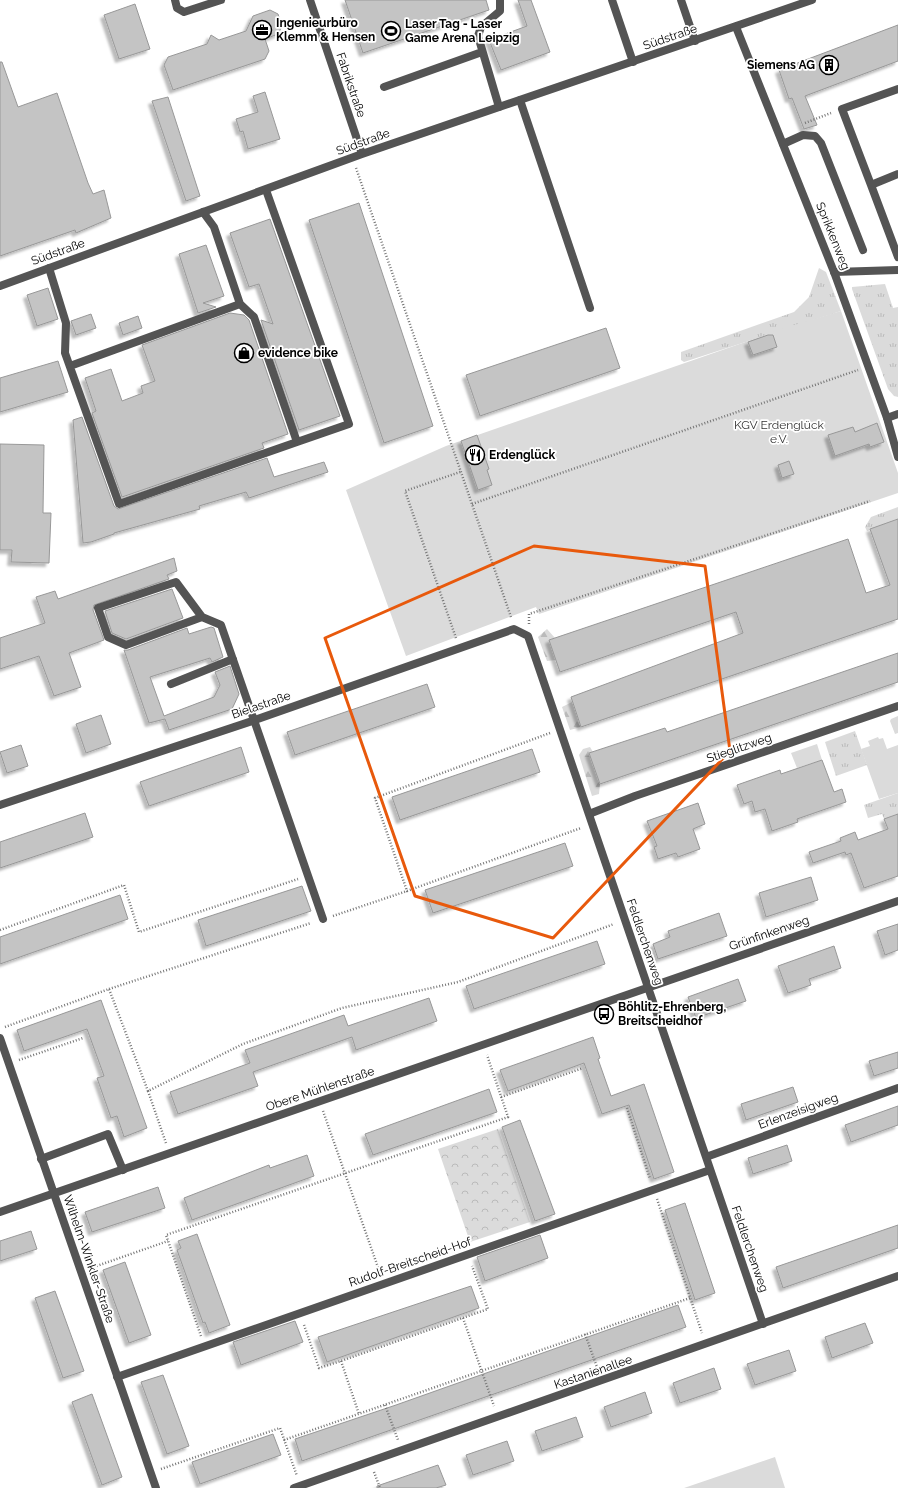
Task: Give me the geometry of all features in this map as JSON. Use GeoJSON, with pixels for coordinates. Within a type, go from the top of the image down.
{"type":"FeatureCollection","features":[{"type":"Feature","properties":{"kind":"street"},"geometry":{"type":"LineString","coordinates":[[175,0],[177,8],[184,12],[221,0]]}},
{"type":"Feature","properties":{"kind":"street","name":"Fabrikstraße"},"geometry":{"type":"LineString","coordinates":[[310,0],[362,154]]}},
{"type":"Feature","properties":{"kind":"street"},"geometry":{"type":"LineString","coordinates":[[499,107],[478,36],[481,27],[500,11],[500,0]]}},
{"type":"Feature","properties":{"kind":"street"},"geometry":{"type":"LineString","coordinates":[[612,0],[633,62]]}},
{"type":"Feature","properties":{"kind":"street"},"geometry":{"type":"LineString","coordinates":[[681,0],[695,41]]}},
{"type":"Feature","properties":{"kind":"street","name":"Südstraße"},"geometry":{"type":"LineString","coordinates":[[0,286],[362,154],[812,0]]}},
{"type":"Feature","properties":{"kind":"street","name":"Sprikkenweg"},"geometry":{"type":"LineString","coordinates":[[736,27],[834,272],[887,418],[898,457]]}},
{"type":"Feature","properties":{"kind":"street"},"geometry":{"type":"LineString","coordinates":[[384,87],[482,52]]}},
{"type":"Feature","properties":{"kind":"street"},"geometry":{"type":"LineString","coordinates":[[898,89],[842,109],[898,257]]}},
{"type":"Feature","properties":{"kind":"street"},"geometry":{"type":"LineString","coordinates":[[520,100],[590,308]]}},
{"type":"Feature","properties":{"kind":"street"},"geometry":{"type":"LineString","coordinates":[[783,144],[804,135],[815,136],[821,143],[863,250]]}},
{"type":"Feature","properties":{"kind":"street"},"geometry":{"type":"LineString","coordinates":[[871,185],[898,174]]}},
{"type":"Feature","properties":{"kind":"street"},"geometry":{"type":"LineString","coordinates":[[49,268],[66,323],[65,353],[119,504],[349,424],[266,190]]}},
{"type":"Feature","properties":{"kind":"street"},"geometry":{"type":"LineString","coordinates":[[203,212],[214,227],[240,304],[254,317],[297,442]]}},
{"type":"Feature","properties":{"kind":"street"},"geometry":{"type":"LineString","coordinates":[[834,272],[898,270]]}},
{"type":"Feature","properties":{"kind":"street"},"geometry":{"type":"LineString","coordinates":[[70,366],[240,304]]}},
{"type":"Feature","properties":{"kind":"street"},"geometry":{"type":"LineString","coordinates":[[887,418],[898,414]]}},
{"type":"Feature","properties":{"kind":"street"},"geometry":{"type":"LineString","coordinates":[[202,617],[126,645],[108,637],[98,608],[176,582],[202,617],[221,625],[323,919]]}},
{"type":"Feature","properties":{"kind":"street"},"geometry":{"type":"LineString","coordinates":[[514,629],[528,636]]}},
{"type":"Feature","properties":{"kind":"street","name":"Bielastraße"},"geometry":{"type":"LineString","coordinates":[[0,805],[255,720],[514,629]]}},
{"type":"Feature","properties":{"kind":"street","name":"Feldlerchenweg"},"geometry":{"type":"LineString","coordinates":[[528,636],[763,1324]]}},
{"type":"Feature","properties":{"kind":"street"},"geometry":{"type":"LineString","coordinates":[[171,684],[233,659]]}},
{"type":"Feature","properties":{"kind":"street","name":"Stieglitzweg"},"geometry":{"type":"LineString","coordinates":[[590,814],[635,796],[898,706]]}},
{"type":"Feature","properties":{"kind":"street","name":"Grünfinkenweg"},"geometry":{"type":"LineString","coordinates":[[648,989],[898,901]]}},
{"type":"Feature","properties":{"kind":"street","name":"Obere Mühlenstraße"},"geometry":{"type":"LineString","coordinates":[[0,1212],[648,989]]}},
{"type":"Feature","properties":{"kind":"street","name":"Wilhelm-Winkler-Straße"},"geometry":{"type":"LineString","coordinates":[[0,1038],[156,1488]]}},
{"type":"Feature","properties":{"kind":"street","name":"Erlenzeisigweg"},"geometry":{"type":"LineString","coordinates":[[706,1157],[898,1088]]}},
{"type":"Feature","properties":{"kind":"street"},"geometry":{"type":"LineString","coordinates":[[42,1159],[108,1134],[123,1170]]}},
{"type":"Feature","properties":{"kind":"street","name":"Rudolf-Breitscheid-Hof"},"geometry":{"type":"LineString","coordinates":[[117,1377],[710,1170]]}},
{"type":"Feature","properties":{"kind":"street","name":"Kastanienallee"},"geometry":{"type":"LineString","coordinates":[[297,1487],[706,1345],[898,1276]]}},
{"type":"Feature","properties":{"kind":"path"},"geometry":{"type":"LineString","coordinates":[[800,125],[842,109]]}},
{"type":"Feature","properties":{"kind":"path"},"geometry":{"type":"LineString","coordinates":[[353,158],[514,629]]}},
{"type":"Feature","properties":{"kind":"path"},"geometry":{"type":"LineString","coordinates":[[472,504],[868,366]]}},
{"type":"Feature","properties":{"kind":"path"},"geometry":{"type":"LineString","coordinates":[[460,472],[405,491],[460,648]]}},
{"type":"Feature","properties":{"kind":"path"},"geometry":{"type":"LineString","coordinates":[[528,636],[529,614],[534,612],[870,501]]}},
{"type":"Feature","properties":{"kind":"path"},"geometry":{"type":"LineString","coordinates":[[407,891],[375,798],[560,729]]}},
{"type":"Feature","properties":{"kind":"path"},"geometry":{"type":"LineString","coordinates":[[0,1029],[109,989],[407,891],[593,824]]}},
{"type":"Feature","properties":{"kind":"path"},"geometry":{"type":"LineString","coordinates":[[0,930],[124,885],[139,932],[308,875]]}},
{"type":"Feature","properties":{"kind":"path"},"geometry":{"type":"LineString","coordinates":[[148,1091],[243,1044],[334,1010],[458,982],[624,920]]}},
{"type":"Feature","properties":{"kind":"path"},"geometry":{"type":"LineString","coordinates":[[109,989],[170,1153]]}},
{"type":"Feature","properties":{"kind":"path"},"geometry":{"type":"LineString","coordinates":[[9,1064],[83,1038]]}},
{"type":"Feature","properties":{"kind":"path"},"geometry":{"type":"LineString","coordinates":[[204,1346],[166,1235],[508,1116],[484,1045]]}},
{"type":"Feature","properties":{"kind":"path"},"geometry":{"type":"LineString","coordinates":[[501,1097],[583,1068]]}},
{"type":"Feature","properties":{"kind":"path"},"geometry":{"type":"LineString","coordinates":[[320,1102],[384,1284]]}},
{"type":"Feature","properties":{"kind":"path"},"geometry":{"type":"LineString","coordinates":[[627,1108],[706,1345]]}},
{"type":"Feature","properties":{"kind":"path"},"geometry":{"type":"LineString","coordinates":[[80,1271],[168,1241]]}},
{"type":"Feature","properties":{"kind":"path"},"geometry":{"type":"LineString","coordinates":[[300,1313],[319,1368],[341,1361],[488,1309],[468,1254]]}},
{"type":"Feature","properties":{"kind":"path"},"geometry":{"type":"LineString","coordinates":[[284,1440],[690,1298]]}},
{"type":"Feature","properties":{"kind":"path"},"geometry":{"type":"LineString","coordinates":[[463,1318],[498,1417]]}},
{"type":"Feature","properties":{"kind":"path"},"geometry":{"type":"LineString","coordinates":[[585,1334],[602,1381]]}},
{"type":"Feature","properties":{"kind":"path"},"geometry":{"type":"LineString","coordinates":[[341,1361],[359,1414]]}},
{"type":"Feature","properties":{"kind":"path"},"geometry":{"type":"LineString","coordinates":[[385,1405],[402,1451]]}},
{"type":"Feature","properties":{"kind":"path"},"geometry":{"type":"LineString","coordinates":[[151,1473],[280,1428],[297,1487]]}},
{"type":"Feature","properties":{"kind":"path"},"geometry":{"type":"LineString","coordinates":[[371,1462],[380,1488]]}},
{"type":"Feature","properties":{"kind":"highlighted area"},"geometry":{"type":"Polygon","coordinates":[[[534,546],[705,566],[730,751],[553,938],[415,896],[325,638],[534,546]]]}},
{"type":"Feature","properties":{"kind":"green space"},"geometry":{"type":"Polygon","coordinates":[[[819,268],[826,272],[841,311],[684,362],[681,360],[681,352],[794,312],[809,297],[819,268]]]}},
{"type":"Feature","properties":{"kind":"green space"},"geometry":{"type":"Polygon","coordinates":[[[885,284],[893,308],[898,307],[898,397],[894,396],[888,389],[852,289],[852,287],[885,284]]]}},
{"type":"Feature","properties":{"kind":"green space","name":"KGV Erdenglück e.V."},"geometry":{"type":"Polygon","coordinates":[[[841,311],[898,473],[898,493],[539,614],[536,607],[406,656],[346,490],[446,446],[791,326],[841,311]]]}},
{"type":"Feature","properties":{"kind":"green space"},"geometry":{"type":"Polygon","coordinates":[[[898,507],[898,519],[867,531],[865,527],[871,517],[898,507]]]}},
{"type":"Feature","properties":{"kind":"green space"},"geometry":{"type":"Polygon","coordinates":[[[547,629],[555,638],[549,640],[556,660],[547,661],[538,637],[547,629]]]}},
{"type":"Feature","properties":{"kind":"green space"},"geometry":{"type":"Polygon","coordinates":[[[572,702],[581,727],[570,730],[562,707],[572,702]]]}},
{"type":"Feature","properties":{"kind":"green space"},"geometry":{"type":"Polygon","coordinates":[[[898,716],[898,733],[895,734],[890,721],[898,716]]]}},
{"type":"Feature","properties":{"kind":"green space"},"geometry":{"type":"Polygon","coordinates":[[[855,731],[867,765],[836,776],[825,742],[855,731]]]}},
{"type":"Feature","properties":{"kind":"green space"},"geometry":{"type":"Polygon","coordinates":[[[878,737],[879,739],[883,738],[887,749],[898,745],[898,793],[879,799],[861,749],[870,746],[868,741],[878,737]]]}},
{"type":"Feature","properties":{"kind":"green space"},"geometry":{"type":"Polygon","coordinates":[[[817,744],[822,760],[797,768],[791,753],[817,744]]]}},
{"type":"Feature","properties":{"kind":"green space"},"geometry":{"type":"Polygon","coordinates":[[[590,747],[593,752],[589,754],[600,784],[599,794],[592,796],[579,755],[583,749],[590,747]]]}},
{"type":"Feature","properties":{"kind":"green space"},"geometry":{"type":"Polygon","coordinates":[[[898,793],[898,814],[884,819],[882,814],[868,818],[864,805],[898,793]]]}},
{"type":"Feature","properties":{"kind":"green space"},"geometry":{"type":"Polygon","coordinates":[[[498,1129],[530,1222],[470,1242],[438,1149],[498,1129]]]}},
{"type":"Feature","properties":{"kind":"green space"},"geometry":{"type":"Polygon","coordinates":[[[775,1457],[785,1488],[684,1488],[775,1457]]]}},
{"type":"Feature","properties":{"kind":"building","name":"Laser Tag - Laser Game Arena Leipzig"},"geometry":{"type":"Polygon","coordinates":[[[345,0],[486,0],[489,10],[363,53],[345,0]]]}},
{"type":"Feature","properties":{"kind":"building"},"geometry":{"type":"Polygon","coordinates":[[[518,0],[531,0],[550,52],[501,70],[489,40],[527,26],[518,0]]]}},
{"type":"Feature","properties":{"kind":"building"},"geometry":{"type":"Polygon","coordinates":[[[135,4],[150,49],[119,59],[104,15],[135,4]]]}},
{"type":"Feature","properties":{"kind":"building"},"geometry":{"type":"Polygon","coordinates":[[[270,10],[278,14],[282,26],[278,34],[265,39],[269,51],[265,59],[173,90],[164,65],[168,57],[207,44],[211,35],[219,40],[246,31],[253,16],[270,10]]]}},
{"type":"Feature","properties":{"kind":"building","name":"Siemens AG"},"geometry":{"type":"Polygon","coordinates":[[[898,25],[898,61],[805,96],[817,125],[804,129],[792,98],[789,99],[779,70],[898,25]]]}},
{"type":"Feature","properties":{"kind":"building"},"geometry":{"type":"Polygon","coordinates":[[[0,62],[2,62],[18,107],[57,93],[88,183],[93,194],[104,190],[111,218],[76,233],[75,230],[0,256],[0,62]]]}},
{"type":"Feature","properties":{"kind":"building"},"geometry":{"type":"Polygon","coordinates":[[[265,92],[280,139],[248,149],[243,131],[240,132],[236,119],[258,112],[253,96],[265,92]]]}},
{"type":"Feature","properties":{"kind":"building"},"geometry":{"type":"Polygon","coordinates":[[[168,97],[200,196],[186,201],[152,101],[168,97]]]}},
{"type":"Feature","properties":{"kind":"building"},"geometry":{"type":"Polygon","coordinates":[[[359,203],[433,426],[384,443],[309,220],[359,203]]]}},
{"type":"Feature","properties":{"kind":"building"},"geometry":{"type":"Polygon","coordinates":[[[270,219],[340,416],[299,430],[261,320],[273,324],[259,284],[249,287],[230,233],[270,219]]]}},
{"type":"Feature","properties":{"kind":"building"},"geometry":{"type":"Polygon","coordinates":[[[206,245],[224,296],[203,303],[216,307],[198,313],[179,254],[206,245]]]}},
{"type":"Feature","properties":{"kind":"building"},"geometry":{"type":"Polygon","coordinates":[[[48,288],[58,319],[37,326],[27,295],[48,288]]]}},
{"type":"Feature","properties":{"kind":"building"},"geometry":{"type":"Polygon","coordinates":[[[230,313],[244,315],[249,320],[288,434],[262,443],[264,448],[122,497],[92,413],[96,411],[85,378],[111,369],[122,401],[143,393],[141,386],[155,381],[142,345],[230,313]]]}},
{"type":"Feature","properties":{"kind":"building"},"geometry":{"type":"Polygon","coordinates":[[[91,314],[96,328],[76,335],[71,321],[91,314]]]}},
{"type":"Feature","properties":{"kind":"building"},"geometry":{"type":"Polygon","coordinates":[[[138,316],[142,328],[123,335],[119,323],[138,316]]]}},
{"type":"Feature","properties":{"kind":"building"},"geometry":{"type":"Polygon","coordinates":[[[606,328],[620,368],[480,416],[466,375],[606,328]]]}},
{"type":"Feature","properties":{"kind":"building"},"geometry":{"type":"Polygon","coordinates":[[[768,335],[773,335],[777,347],[753,355],[748,342],[768,335]]]}},
{"type":"Feature","properties":{"kind":"building"},"geometry":{"type":"Polygon","coordinates":[[[58,361],[68,392],[0,412],[0,378],[58,361]]]}},
{"type":"Feature","properties":{"kind":"building"},"geometry":{"type":"Polygon","coordinates":[[[82,417],[114,506],[118,509],[267,458],[274,477],[324,462],[328,472],[249,498],[246,492],[199,506],[200,509],[114,533],[91,542],[83,543],[73,420],[82,417]]]}},
{"type":"Feature","properties":{"kind":"building"},"geometry":{"type":"Polygon","coordinates":[[[877,423],[884,442],[870,447],[869,444],[835,456],[828,435],[853,427],[855,432],[877,423]]]}},
{"type":"Feature","properties":{"kind":"building","name":"Erdenglück"},"geometry":{"type":"Polygon","coordinates":[[[477,435],[489,469],[487,470],[492,485],[478,490],[461,441],[477,435]]]}},
{"type":"Feature","properties":{"kind":"building"},"geometry":{"type":"Polygon","coordinates":[[[0,444],[44,445],[43,513],[51,513],[49,563],[11,562],[12,550],[0,550],[0,444]]]}},
{"type":"Feature","properties":{"kind":"building"},"geometry":{"type":"Polygon","coordinates":[[[789,461],[794,474],[782,478],[778,465],[789,461]]]}},
{"type":"Feature","properties":{"kind":"building"},"geometry":{"type":"Polygon","coordinates":[[[898,519],[898,619],[581,727],[571,697],[743,633],[736,612],[560,672],[549,640],[848,539],[866,593],[890,585],[870,529],[898,519]]]}},
{"type":"Feature","properties":{"kind":"building"},"geometry":{"type":"Polygon","coordinates":[[[174,558],[177,571],[167,575],[169,579],[94,605],[93,610],[104,640],[69,653],[81,687],[54,696],[39,656],[0,669],[0,638],[45,623],[36,597],[55,591],[58,599],[174,558]]]}},
{"type":"Feature","properties":{"kind":"building"},"geometry":{"type":"Polygon","coordinates":[[[172,589],[183,618],[126,639],[112,633],[105,611],[172,589]]]}},
{"type":"Feature","properties":{"kind":"building"},"geometry":{"type":"Polygon","coordinates":[[[211,627],[214,628],[223,657],[212,662],[210,658],[150,677],[164,716],[214,697],[220,685],[215,672],[230,666],[239,694],[232,709],[169,730],[165,719],[149,723],[124,650],[128,650],[187,628],[189,634],[211,627]]]}},
{"type":"Feature","properties":{"kind":"building"},"geometry":{"type":"Polygon","coordinates":[[[898,653],[898,682],[600,784],[589,753],[665,728],[667,732],[898,653]]]}},
{"type":"Feature","properties":{"kind":"building"},"geometry":{"type":"Polygon","coordinates":[[[427,684],[435,707],[295,755],[287,732],[427,684]]]}},
{"type":"Feature","properties":{"kind":"building"},"geometry":{"type":"Polygon","coordinates":[[[101,715],[111,744],[86,753],[76,724],[101,715]]]}},
{"type":"Feature","properties":{"kind":"building"},"geometry":{"type":"Polygon","coordinates":[[[21,745],[28,766],[7,773],[0,752],[21,745]]]}},
{"type":"Feature","properties":{"kind":"building"},"geometry":{"type":"Polygon","coordinates":[[[241,747],[249,772],[149,806],[140,782],[241,747]]]}},
{"type":"Feature","properties":{"kind":"building"},"geometry":{"type":"Polygon","coordinates":[[[532,749],[540,772],[400,820],[392,797],[532,749]]]}},
{"type":"Feature","properties":{"kind":"building"},"geometry":{"type":"Polygon","coordinates":[[[822,760],[834,792],[842,789],[846,802],[797,819],[798,822],[772,831],[765,809],[755,812],[752,801],[744,804],[737,785],[780,770],[781,774],[822,760]]]}},
{"type":"Feature","properties":{"kind":"building"},"geometry":{"type":"Polygon","coordinates":[[[698,803],[705,824],[693,829],[700,849],[678,857],[676,853],[658,859],[654,847],[657,846],[647,821],[698,803]]]}},
{"type":"Feature","properties":{"kind":"building"},"geometry":{"type":"Polygon","coordinates":[[[85,813],[93,837],[0,868],[0,842],[85,813]]]}},
{"type":"Feature","properties":{"kind":"building"},"geometry":{"type":"Polygon","coordinates":[[[898,814],[898,876],[864,888],[851,853],[846,855],[845,852],[813,863],[809,852],[841,841],[840,838],[855,832],[858,840],[888,829],[884,819],[898,814]]]}},
{"type":"Feature","properties":{"kind":"building"},"geometry":{"type":"Polygon","coordinates":[[[565,843],[573,866],[433,913],[425,890],[565,843]]]}},
{"type":"Feature","properties":{"kind":"building"},"geometry":{"type":"Polygon","coordinates":[[[811,877],[818,900],[766,917],[759,893],[811,877]]]}},
{"type":"Feature","properties":{"kind":"building"},"geometry":{"type":"Polygon","coordinates":[[[302,886],[311,911],[206,946],[198,920],[302,886]]]}},
{"type":"Feature","properties":{"kind":"building"},"geometry":{"type":"Polygon","coordinates":[[[120,895],[128,919],[0,964],[0,937],[120,895]]]}},
{"type":"Feature","properties":{"kind":"building"},"geometry":{"type":"Polygon","coordinates":[[[719,913],[727,936],[658,959],[653,944],[670,937],[668,931],[719,913]]]}},
{"type":"Feature","properties":{"kind":"building"},"geometry":{"type":"Polygon","coordinates":[[[898,924],[898,950],[885,955],[877,931],[898,924]]]}},
{"type":"Feature","properties":{"kind":"building"},"geometry":{"type":"Polygon","coordinates":[[[597,941],[605,964],[474,1009],[466,986],[597,941]]]}},
{"type":"Feature","properties":{"kind":"building"},"geometry":{"type":"Polygon","coordinates":[[[834,946],[841,968],[809,979],[811,985],[788,993],[778,966],[834,946]]]}},
{"type":"Feature","properties":{"kind":"building"},"geometry":{"type":"Polygon","coordinates":[[[738,979],[746,1001],[696,1018],[688,997],[738,979]]]}},
{"type":"Feature","properties":{"kind":"building"},"geometry":{"type":"Polygon","coordinates":[[[429,998],[437,1021],[356,1050],[352,1037],[253,1072],[258,1086],[178,1114],[170,1092],[250,1063],[245,1050],[344,1015],[348,1026],[429,998]]]}},
{"type":"Feature","properties":{"kind":"building"},"geometry":{"type":"Polygon","coordinates":[[[101,1000],[147,1128],[124,1137],[117,1116],[111,1118],[97,1078],[104,1076],[87,1029],[24,1051],[17,1030],[101,1000]]]}},
{"type":"Feature","properties":{"kind":"building"},"geometry":{"type":"Polygon","coordinates":[[[593,1037],[600,1058],[598,1059],[611,1096],[644,1084],[674,1172],[654,1179],[629,1105],[602,1114],[584,1063],[508,1091],[500,1070],[593,1037]]]}},
{"type":"Feature","properties":{"kind":"building"},"geometry":{"type":"Polygon","coordinates":[[[898,1052],[898,1068],[874,1076],[869,1061],[898,1052]]]}},
{"type":"Feature","properties":{"kind":"building"},"geometry":{"type":"Polygon","coordinates":[[[793,1087],[798,1102],[746,1120],[741,1104],[793,1087]]]}},
{"type":"Feature","properties":{"kind":"building"},"geometry":{"type":"Polygon","coordinates":[[[489,1089],[497,1112],[373,1155],[365,1134],[489,1089]]]}},
{"type":"Feature","properties":{"kind":"building"},"geometry":{"type":"Polygon","coordinates":[[[898,1106],[898,1125],[851,1142],[845,1125],[898,1106]]]}},
{"type":"Feature","properties":{"kind":"building"},"geometry":{"type":"Polygon","coordinates":[[[520,1120],[555,1214],[535,1221],[502,1127],[520,1120]]]}},
{"type":"Feature","properties":{"kind":"building"},"geometry":{"type":"Polygon","coordinates":[[[787,1145],[792,1161],[753,1174],[748,1158],[787,1145]]]}},
{"type":"Feature","properties":{"kind":"building"},"geometry":{"type":"Polygon","coordinates":[[[307,1155],[314,1176],[192,1220],[184,1198],[269,1165],[270,1168],[307,1155]]]}},
{"type":"Feature","properties":{"kind":"building"},"geometry":{"type":"Polygon","coordinates":[[[158,1187],[165,1208],[92,1232],[85,1212],[158,1187]]]}},
{"type":"Feature","properties":{"kind":"building"},"geometry":{"type":"Polygon","coordinates":[[[685,1203],[715,1293],[695,1300],[665,1210],[685,1203]]]}},
{"type":"Feature","properties":{"kind":"building"},"geometry":{"type":"Polygon","coordinates":[[[898,1225],[898,1248],[783,1288],[776,1267],[898,1225]]]}},
{"type":"Feature","properties":{"kind":"building"},"geometry":{"type":"Polygon","coordinates":[[[31,1231],[37,1249],[0,1261],[0,1241],[31,1231]]]}},
{"type":"Feature","properties":{"kind":"building"},"geometry":{"type":"Polygon","coordinates":[[[197,1234],[230,1325],[209,1333],[205,1322],[203,1323],[177,1250],[181,1248],[178,1241],[197,1234]]]}},
{"type":"Feature","properties":{"kind":"building"},"geometry":{"type":"Polygon","coordinates":[[[540,1235],[548,1258],[485,1281],[477,1257],[540,1235]]]}},
{"type":"Feature","properties":{"kind":"building"},"geometry":{"type":"Polygon","coordinates":[[[125,1262],[151,1335],[129,1343],[103,1270],[125,1262]]]}},
{"type":"Feature","properties":{"kind":"building"},"geometry":{"type":"Polygon","coordinates":[[[471,1286],[479,1308],[327,1362],[318,1337],[471,1286]]]}},
{"type":"Feature","properties":{"kind":"building"},"geometry":{"type":"Polygon","coordinates":[[[55,1291],[84,1371],[63,1378],[35,1298],[55,1291]]]}},
{"type":"Feature","properties":{"kind":"building"},"geometry":{"type":"Polygon","coordinates":[[[678,1305],[686,1327],[302,1461],[295,1439],[396,1405],[678,1305]]]}},
{"type":"Feature","properties":{"kind":"building"},"geometry":{"type":"Polygon","coordinates":[[[295,1321],[303,1342],[241,1365],[233,1342],[295,1321]]]}},
{"type":"Feature","properties":{"kind":"building"},"geometry":{"type":"Polygon","coordinates":[[[865,1323],[873,1343],[832,1358],[825,1337],[865,1323]]]}},
{"type":"Feature","properties":{"kind":"building"},"geometry":{"type":"Polygon","coordinates":[[[789,1350],[796,1371],[755,1385],[747,1364],[789,1350]]]}},
{"type":"Feature","properties":{"kind":"building"},"geometry":{"type":"Polygon","coordinates":[[[714,1368],[721,1389],[680,1403],[673,1383],[714,1368]]]}},
{"type":"Feature","properties":{"kind":"building"},"geometry":{"type":"Polygon","coordinates":[[[163,1375],[189,1446],[167,1454],[141,1382],[163,1375]]]}},
{"type":"Feature","properties":{"kind":"building"},"geometry":{"type":"Polygon","coordinates":[[[645,1392],[652,1413],[611,1427],[604,1407],[645,1392]]]}},
{"type":"Feature","properties":{"kind":"building"},"geometry":{"type":"Polygon","coordinates":[[[92,1394],[122,1477],[102,1485],[72,1402],[92,1394]]]}},
{"type":"Feature","properties":{"kind":"building"},"geometry":{"type":"Polygon","coordinates":[[[576,1417],[583,1437],[542,1451],[535,1431],[576,1417]]]}},
{"type":"Feature","properties":{"kind":"building"},"geometry":{"type":"Polygon","coordinates":[[[273,1434],[281,1455],[200,1484],[192,1462],[273,1434]]]}},
{"type":"Feature","properties":{"kind":"building"},"geometry":{"type":"Polygon","coordinates":[[[507,1441],[514,1461],[473,1475],[466,1455],[507,1441]]]}},
{"type":"Feature","properties":{"kind":"building"},"geometry":{"type":"Polygon","coordinates":[[[438,1465],[446,1485],[436,1488],[377,1488],[377,1486],[438,1465]]]}},
{"type":"Feature","properties":{"kind":"place","name":"Ingenieurbüro Klemm & Hensen"},"geometry":{"type":"Point","coordinates":[262,30]}},
{"type":"Feature","properties":{"kind":"place","name":"Laser Tag - Laser Game Arena Leipzig"},"geometry":{"type":"Point","coordinates":[391,31]}},
{"type":"Feature","properties":{"kind":"place","name":"Siemens AG"},"geometry":{"type":"Point","coordinates":[829,65]}},
{"type":"Feature","properties":{"kind":"place","name":"evidence bike"},"geometry":{"type":"Point","coordinates":[244,353]}},
{"type":"Feature","properties":{"kind":"place","name":"Erdenglück"},"geometry":{"type":"Point","coordinates":[475,455]}},
{"type":"Feature","properties":{"kind":"place","name":"Böhlitz-Ehrenberg, Breitscheidhof"},"geometry":{"type":"Point","coordinates":[604,1014]}}]}
